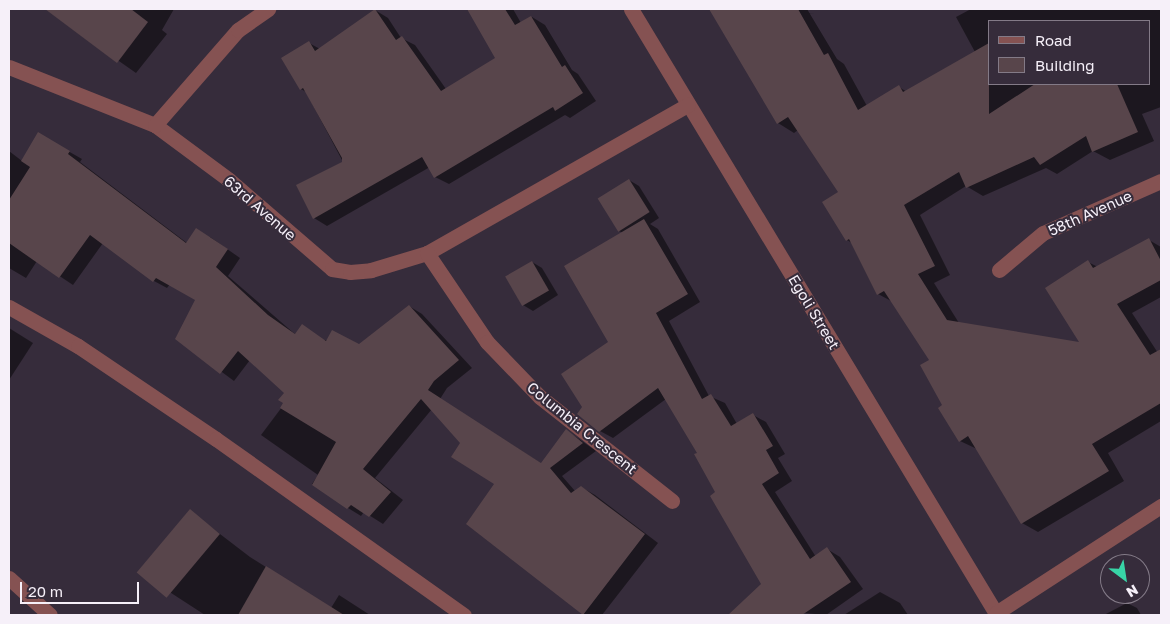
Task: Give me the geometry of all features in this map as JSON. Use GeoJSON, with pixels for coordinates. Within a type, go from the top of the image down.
{"type":"FeatureCollection","features":[{"type":"Feature","properties":{"kind":"street"},"geometry":{"type":"LineString","coordinates":[[154,125],[238,30],[267,9]]}},
{"type":"Feature","properties":{"kind":"street","name":"Egoli Street"},"geometry":{"type":"LineString","coordinates":[[631,9],[996,614]]}},
{"type":"Feature","properties":{"kind":"street","name":"63rd Avenue"},"geometry":{"type":"LineString","coordinates":[[9,67],[154,125],[229,180],[332,269],[371,270],[427,253]]}},
{"type":"Feature","properties":{"kind":"street"},"geometry":{"type":"LineString","coordinates":[[427,253],[688,105]]}},
{"type":"Feature","properties":{"kind":"street","name":"58th Avenue"},"geometry":{"type":"LineString","coordinates":[[1000,270],[1043,233],[1161,181]]}},
{"type":"Feature","properties":{"kind":"street","name":"Columbia Crescent"},"geometry":{"type":"LineString","coordinates":[[427,253],[487,342],[540,397],[672,501]]}},
{"type":"Feature","properties":{"kind":"street"},"geometry":{"type":"LineString","coordinates":[[9,307],[78,346],[216,439],[464,615]]}},
{"type":"Feature","properties":{"kind":"street"},"geometry":{"type":"LineString","coordinates":[[996,614],[1161,506]]}},
{"type":"Feature","properties":{"kind":"street"},"geometry":{"type":"LineString","coordinates":[[9,578],[50,615]]}},
{"type":"Feature","properties":{"kind":"building"},"geometry":{"type":"Polygon","coordinates":[[[45,9],[131,9],[148,22],[117,63],[45,9]]]}},
{"type":"Feature","properties":{"kind":"building"},"geometry":{"type":"Polygon","coordinates":[[[375,9],[396,40],[402,36],[441,91],[495,58],[467,9],[505,9],[515,25],[531,16],[562,67],[565,65],[583,93],[555,111],[553,107],[434,178],[422,157],[313,219],[296,185],[342,162],[342,158],[303,88],[300,90],[281,58],[309,41],[315,51],[375,9]]]}},
{"type":"Feature","properties":{"kind":"building"},"geometry":{"type":"Polygon","coordinates":[[[709,9],[798,9],[824,55],[828,53],[858,110],[899,85],[903,92],[988,44],[989,114],[1033,85],[1117,85],[1138,132],[1092,152],[1086,136],[1040,165],[1034,157],[966,188],[959,172],[904,205],[935,266],[918,274],[947,320],[1079,342],[1045,288],[1088,260],[1093,268],[1149,238],[1161,261],[1161,280],[1117,304],[1150,355],[1161,349],[1161,403],[1092,444],[1109,471],[1021,524],[968,436],[959,442],[938,408],[942,405],[920,365],[929,360],[884,291],[877,295],[849,239],[846,241],[822,202],[838,192],[788,117],[777,124],[709,9]]]}},
{"type":"Feature","properties":{"kind":"building"},"geometry":{"type":"Polygon","coordinates":[[[38,132],[70,151],[68,154],[186,243],[196,228],[228,249],[216,267],[268,315],[295,334],[302,324],[326,341],[332,330],[359,344],[409,305],[459,360],[434,381],[428,390],[541,463],[566,429],[583,443],[550,468],[571,493],[581,486],[645,534],[583,615],[466,524],[494,484],[451,457],[460,443],[421,399],[363,469],[391,492],[369,517],[351,505],[347,509],[312,485],[336,442],[280,408],[283,403],[278,400],[284,393],[238,351],[220,374],[175,339],[195,300],[156,278],[153,282],[90,235],[59,278],[9,243],[9,200],[30,167],[21,161],[38,132]]]}},
{"type":"Feature","properties":{"kind":"building"},"geometry":{"type":"Polygon","coordinates":[[[629,179],[650,212],[618,232],[598,199],[629,179]]]}},
{"type":"Feature","properties":{"kind":"building"},"geometry":{"type":"Polygon","coordinates":[[[644,219],[688,294],[656,313],[702,399],[711,394],[731,426],[753,413],[773,446],[766,450],[779,473],[762,484],[810,559],[827,547],[851,582],[802,615],[728,615],[761,584],[710,496],[715,492],[694,454],[697,453],[658,388],[599,432],[577,414],[582,407],[561,374],[608,342],[564,266],[644,219]]]}},
{"type":"Feature","properties":{"kind":"building"},"geometry":{"type":"Polygon","coordinates":[[[532,261],[549,290],[522,306],[505,276],[532,261]]]}},
{"type":"Feature","properties":{"kind":"building"},"geometry":{"type":"Polygon","coordinates":[[[190,509],[220,534],[167,598],[137,573],[190,509]]]}},
{"type":"Feature","properties":{"kind":"building"},"geometry":{"type":"Polygon","coordinates":[[[266,566],[344,615],[238,615],[266,566]]]}}]}
